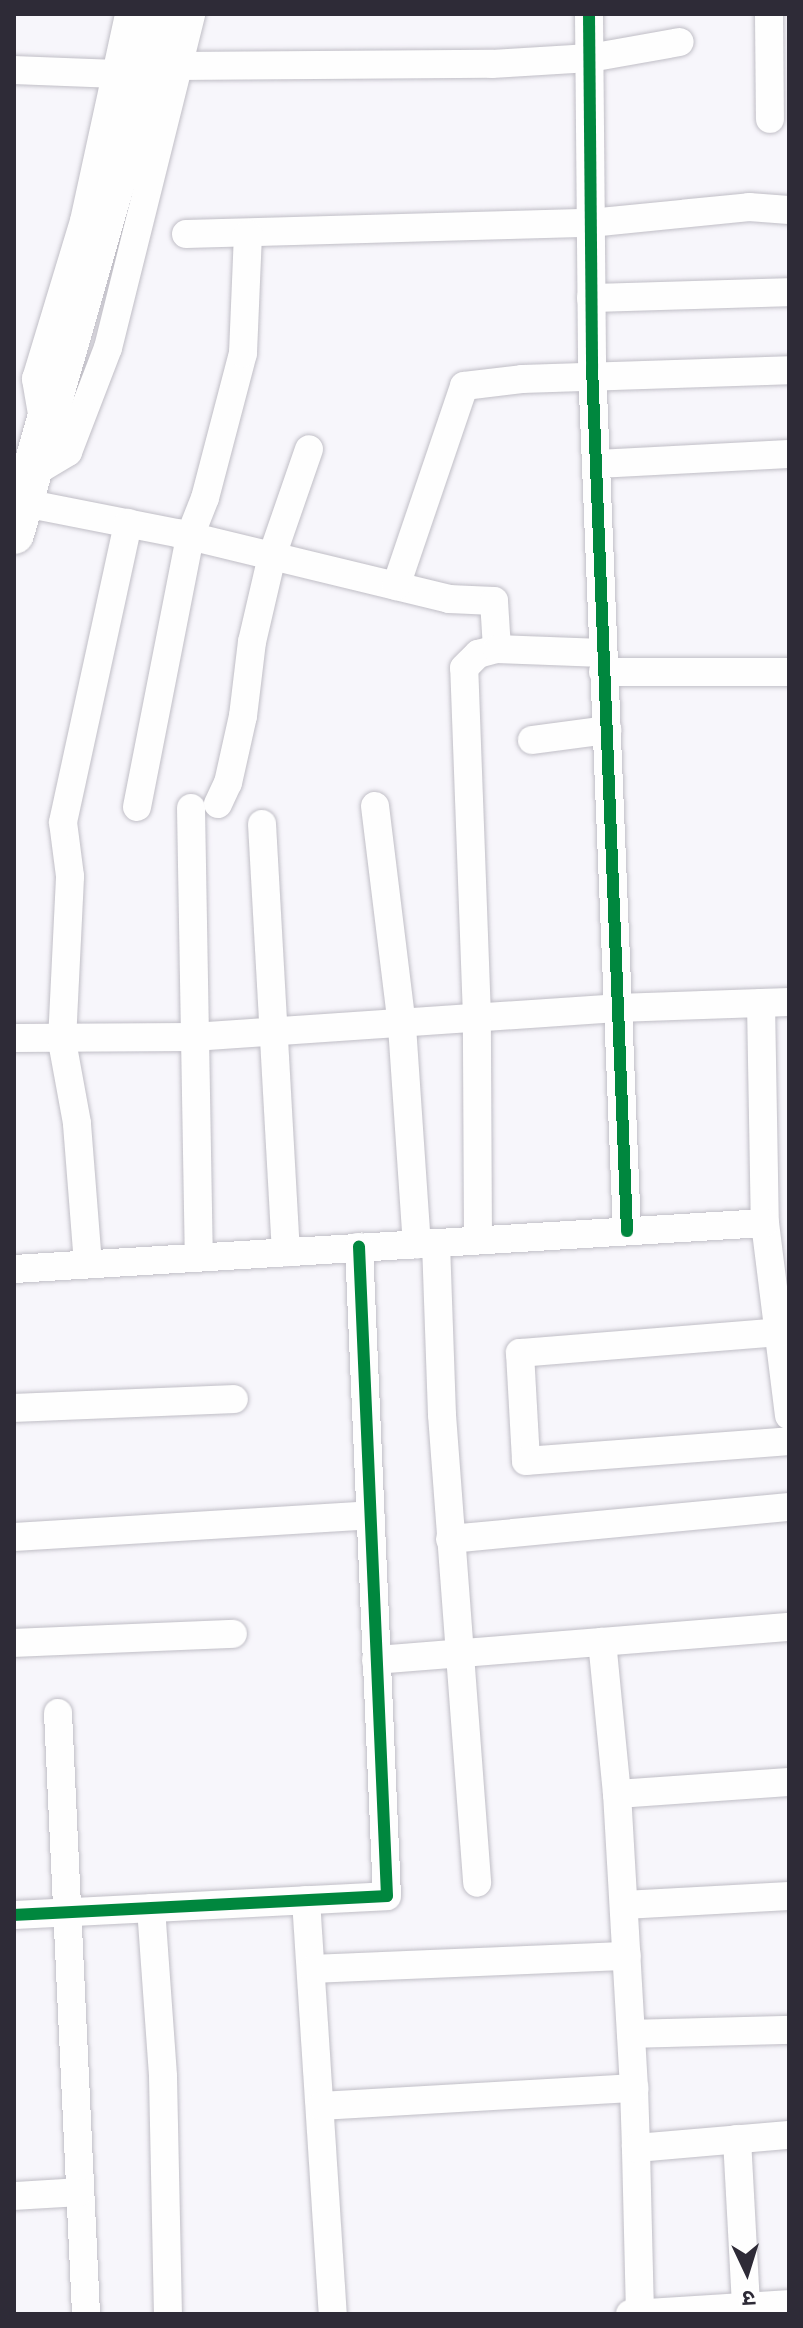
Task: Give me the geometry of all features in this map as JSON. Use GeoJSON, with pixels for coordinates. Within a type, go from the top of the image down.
{"type":"FeatureCollection","features":[{"type":"Feature","properties":{"kind":"main road"},"geometry":{"type":"LineString","coordinates":[[22,502],[163,14]]}},
{"type":"Feature","properties":{"kind":"street"},"geometry":{"type":"LineString","coordinates":[[45,431],[36,379],[84,221],[129,14]]}},
{"type":"Feature","properties":{"kind":"street"},"geometry":{"type":"LineString","coordinates":[[22,502],[68,452],[108,348],[191,14]]}},
{"type":"Feature","properties":{"kind":"street"},"geometry":{"type":"LineString","coordinates":[[589,14],[593,378],[627,1231]]}},
{"type":"Feature","properties":{"kind":"street"},"geometry":{"type":"LineString","coordinates":[[769,14],[770,119]]}},
{"type":"Feature","properties":{"kind":"street"},"geometry":{"type":"LineString","coordinates":[[176,66],[420,67],[590,58],[680,42]]}},
{"type":"Feature","properties":{"kind":"street"},"geometry":{"type":"LineString","coordinates":[[14,70],[116,74]]}},
{"type":"Feature","properties":{"kind":"street"},"geometry":{"type":"LineString","coordinates":[[186,234],[590,223],[749,207],[789,210]]}},
{"type":"Feature","properties":{"kind":"street"},"geometry":{"type":"LineString","coordinates":[[137,807],[190,536],[205,498],[243,353],[248,234]]}},
{"type":"Feature","properties":{"kind":"street"},"geometry":{"type":"LineString","coordinates":[[591,298],[789,292]]}},
{"type":"Feature","properties":{"kind":"street"},"geometry":{"type":"LineString","coordinates":[[396,586],[464,386],[789,370]]}},
{"type":"Feature","properties":{"kind":"street"},"geometry":{"type":"LineString","coordinates":[[199,1257],[193,1037],[204,806],[228,783],[243,716],[252,642],[272,556],[309,449]]}},
{"type":"Feature","properties":{"kind":"street"},"geometry":{"type":"LineString","coordinates":[[597,464],[789,454]]}},
{"type":"Feature","properties":{"kind":"street"},"geometry":{"type":"LineString","coordinates":[[22,502],[190,536],[449,599],[494,601],[497,649]]}},
{"type":"Feature","properties":{"kind":"street"},"geometry":{"type":"LineString","coordinates":[[88,1264],[77,1123],[62,1041],[70,876],[63,822],[128,523]]}},
{"type":"Feature","properties":{"kind":"street"},"geometry":{"type":"LineString","coordinates":[[478,1240],[477,1017],[462,719],[464,668],[478,654],[497,649],[602,662],[789,672]]}},
{"type":"Feature","properties":{"kind":"street"},"geometry":{"type":"LineString","coordinates":[[532,740],[607,730]]}},
{"type":"Feature","properties":{"kind":"street"},"geometry":{"type":"LineString","coordinates":[[375,806],[426,1243],[477,1883]]}},
{"type":"Feature","properties":{"kind":"street"},"geometry":{"type":"LineString","coordinates":[[262,824],[286,1252]]}},
{"type":"Feature","properties":{"kind":"street"},"geometry":{"type":"LineString","coordinates":[[14,1038],[62,1041],[193,1037],[402,1026],[477,1017],[617,1008],[775,1003],[765,1223],[786,1366],[789,1416]]}},
{"type":"Feature","properties":{"kind":"street"},"geometry":{"type":"LineString","coordinates":[[14,1269],[765,1223]]}},
{"type":"Feature","properties":{"kind":"street"},"geometry":{"type":"LineString","coordinates":[[14,1915],[387,1896],[359,1247]]}},
{"type":"Feature","properties":{"kind":"street"},"geometry":{"type":"LineString","coordinates":[[781,1332],[520,1353],[526,1461],[789,1441]]}},
{"type":"Feature","properties":{"kind":"street"},"geometry":{"type":"LineString","coordinates":[[14,1408],[234,1399]]}},
{"type":"Feature","properties":{"kind":"street"},"geometry":{"type":"LineString","coordinates":[[450,1539],[789,1507]]}},
{"type":"Feature","properties":{"kind":"street"},"geometry":{"type":"LineString","coordinates":[[14,1537],[370,1515]]}},
{"type":"Feature","properties":{"kind":"street"},"geometry":{"type":"LineString","coordinates":[[376,1660],[789,1627]]}},
{"type":"Feature","properties":{"kind":"street"},"geometry":{"type":"LineString","coordinates":[[14,1643],[233,1634]]}},
{"type":"Feature","properties":{"kind":"street"},"geometry":{"type":"LineString","coordinates":[[602,1642],[617,1794],[636,2148],[654,2313]]}},
{"type":"Feature","properties":{"kind":"street"},"geometry":{"type":"LineString","coordinates":[[58,1713],[86,2314]]}},
{"type":"Feature","properties":{"kind":"street"},"geometry":{"type":"LineString","coordinates":[[617,1794],[789,1782]]}},
{"type":"Feature","properties":{"kind":"street"},"geometry":{"type":"LineString","coordinates":[[624,1905],[789,1896]]}},
{"type":"Feature","properties":{"kind":"street"},"geometry":{"type":"LineString","coordinates":[[306,1900],[313,1969],[333,2314]]}},
{"type":"Feature","properties":{"kind":"street"},"geometry":{"type":"LineString","coordinates":[[151,1908],[163,2077],[168,2314]]}},
{"type":"Feature","properties":{"kind":"street"},"geometry":{"type":"LineString","coordinates":[[313,1969],[627,1956]]}},
{"type":"Feature","properties":{"kind":"street"},"geometry":{"type":"LineString","coordinates":[[631,2034],[789,2030]]}},
{"type":"Feature","properties":{"kind":"street"},"geometry":{"type":"LineString","coordinates":[[321,2106],[634,2088]]}},
{"type":"Feature","properties":{"kind":"street"},"geometry":{"type":"LineString","coordinates":[[636,2148],[789,2135]]}},
{"type":"Feature","properties":{"kind":"street"},"geometry":{"type":"LineString","coordinates":[[737,2139],[746,2307]]}},
{"type":"Feature","properties":{"kind":"street"},"geometry":{"type":"LineString","coordinates":[[14,2196],[79,2192]]}},
{"type":"Feature","properties":{"kind":"street"},"geometry":{"type":"LineString","coordinates":[[630,2314],[789,2304]]}},
{"type":"Feature","properties":{"kind":"cycle path"},"geometry":{"type":"LineString","coordinates":[[589,14],[592,367],[627,1231]]}},
{"type":"Feature","properties":{"kind":"cycle path"},"geometry":{"type":"LineString","coordinates":[[14,1915],[387,1896],[359,1247]]}}]}
